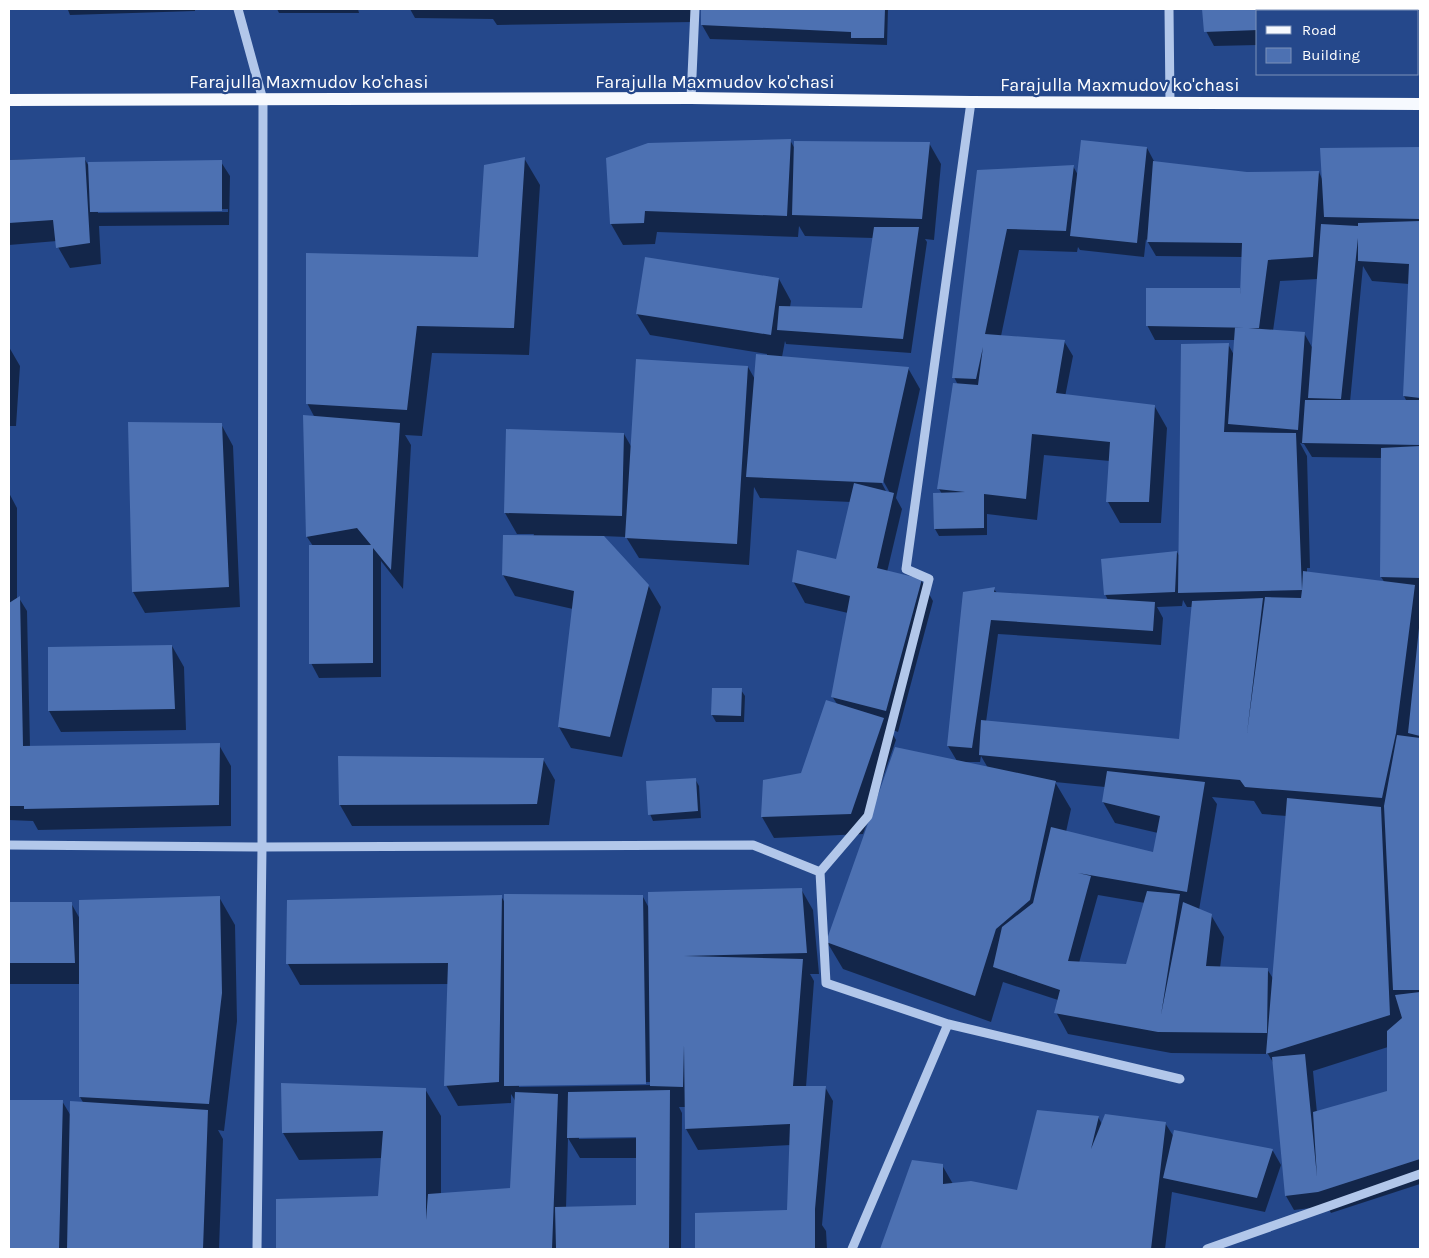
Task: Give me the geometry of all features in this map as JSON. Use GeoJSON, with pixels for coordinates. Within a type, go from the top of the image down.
{"type":"FeatureCollection","features":[{"type":"Feature","properties":{"kind":"main road","name":"Farajulla Maxmudov ko'chasi"},"geometry":{"type":"LineString","coordinates":[[9,100],[691,98],[972,102],[1420,104]]}},
{"type":"Feature","properties":{"kind":"street"},"geometry":{"type":"LineString","coordinates":[[238,9],[263,100],[262,847],[257,1249]]}},
{"type":"Feature","properties":{"kind":"street"},"geometry":{"type":"LineString","coordinates":[[691,98],[695,9]]}},
{"type":"Feature","properties":{"kind":"street"},"geometry":{"type":"LineString","coordinates":[[1169,9],[1170,103]]}},
{"type":"Feature","properties":{"kind":"street"},"geometry":{"type":"LineString","coordinates":[[972,102],[906,570],[929,579],[868,816],[820,872],[826,983],[948,1024],[1180,1079]]}},
{"type":"Feature","properties":{"kind":"street"},"geometry":{"type":"LineString","coordinates":[[9,845],[262,847],[753,845],[820,872]]}},
{"type":"Feature","properties":{"kind":"street"},"geometry":{"type":"LineString","coordinates":[[852,1249],[948,1024]]}},
{"type":"Feature","properties":{"kind":"street"},"geometry":{"type":"LineString","coordinates":[[1207,1249],[1420,1174]]}},
{"type":"Feature","properties":{"kind":"building"},"geometry":{"type":"Polygon","coordinates":[[[701,9],[885,9],[884,38],[851,38],[851,32],[701,25],[701,9]]]}},
{"type":"Feature","properties":{"kind":"building"},"geometry":{"type":"Polygon","coordinates":[[[1202,9],[1328,9],[1256,10],[1256,30],[1204,32],[1202,9]]]}},
{"type":"Feature","properties":{"kind":"building"},"geometry":{"type":"Polygon","coordinates":[[[791,139],[787,216],[645,211],[644,223],[610,224],[606,158],[648,143],[791,139]]]}},
{"type":"Feature","properties":{"kind":"building"},"geometry":{"type":"Polygon","coordinates":[[[1081,140],[1147,147],[1137,243],[1070,236],[1081,140]]]}},
{"type":"Feature","properties":{"kind":"building"},"geometry":{"type":"Polygon","coordinates":[[[794,141],[930,142],[922,219],[792,215],[794,141]]]}},
{"type":"Feature","properties":{"kind":"building"},"geometry":{"type":"Polygon","coordinates":[[[1420,147],[1420,219],[1324,217],[1320,148],[1420,147]]]}},
{"type":"Feature","properties":{"kind":"building"},"geometry":{"type":"Polygon","coordinates":[[[85,157],[90,243],[56,248],[53,220],[9,223],[9,160],[85,157]]]}},
{"type":"Feature","properties":{"kind":"building"},"geometry":{"type":"Polygon","coordinates":[[[525,157],[514,328],[417,326],[407,410],[306,404],[306,253],[478,257],[484,165],[525,157]]]}},
{"type":"Feature","properties":{"kind":"building"},"geometry":{"type":"Polygon","coordinates":[[[222,160],[222,211],[90,212],[88,162],[222,160]]]}},
{"type":"Feature","properties":{"kind":"building"},"geometry":{"type":"Polygon","coordinates":[[[1153,161],[1247,172],[1319,171],[1313,257],[1268,260],[1259,328],[1146,326],[1146,288],[1240,288],[1240,295],[1242,243],[1147,242],[1153,161]]]}},
{"type":"Feature","properties":{"kind":"building"},"geometry":{"type":"Polygon","coordinates":[[[1074,165],[1066,231],[1007,229],[985,334],[1065,340],[1056,393],[1155,405],[1149,502],[1106,502],[1110,442],[1032,434],[1026,499],[984,494],[984,528],[934,529],[933,493],[965,492],[937,489],[953,383],[978,385],[983,347],[976,379],[952,378],[977,170],[1074,165]]]}},
{"type":"Feature","properties":{"kind":"building"},"geometry":{"type":"Polygon","coordinates":[[[1420,221],[1420,398],[1403,396],[1409,264],[1358,261],[1358,238],[1341,399],[1308,398],[1321,224],[1358,226],[1358,223],[1420,221]]]}},
{"type":"Feature","properties":{"kind":"building"},"geometry":{"type":"Polygon","coordinates":[[[874,227],[919,227],[903,339],[777,330],[779,306],[862,308],[874,227]]]}},
{"type":"Feature","properties":{"kind":"building"},"geometry":{"type":"Polygon","coordinates":[[[645,257],[779,278],[771,335],[636,314],[645,257]]]}},
{"type":"Feature","properties":{"kind":"building"},"geometry":{"type":"Polygon","coordinates":[[[1235,327],[1305,332],[1298,430],[1228,424],[1235,327]]]}},
{"type":"Feature","properties":{"kind":"building"},"geometry":{"type":"Polygon","coordinates":[[[1229,343],[1224,432],[1296,433],[1302,590],[1178,593],[1181,344],[1229,343]]]}},
{"type":"Feature","properties":{"kind":"building"},"geometry":{"type":"Polygon","coordinates":[[[756,354],[909,367],[883,483],[746,477],[756,354]]]}},
{"type":"Feature","properties":{"kind":"building"},"geometry":{"type":"Polygon","coordinates":[[[636,359],[748,366],[737,544],[625,538],[636,359]]]}},
{"type":"Feature","properties":{"kind":"building"},"geometry":{"type":"Polygon","coordinates":[[[1305,400],[1420,400],[1420,445],[1302,443],[1305,400]]]}},
{"type":"Feature","properties":{"kind":"building"},"geometry":{"type":"Polygon","coordinates":[[[303,415],[400,423],[391,570],[373,548],[373,663],[309,664],[309,545],[371,545],[357,528],[306,537],[303,415]]]}},
{"type":"Feature","properties":{"kind":"building"},"geometry":{"type":"Polygon","coordinates":[[[128,422],[222,423],[229,587],[132,592],[128,422]]]}},
{"type":"Feature","properties":{"kind":"building"},"geometry":{"type":"Polygon","coordinates":[[[506,429],[624,433],[622,516],[504,513],[506,429]]]}},
{"type":"Feature","properties":{"kind":"building"},"geometry":{"type":"Polygon","coordinates":[[[1420,446],[1420,578],[1380,577],[1381,448],[1420,446]]]}},
{"type":"Feature","properties":{"kind":"building"},"geometry":{"type":"Polygon","coordinates":[[[854,483],[894,493],[877,568],[922,579],[886,711],[831,697],[850,596],[792,582],[797,550],[836,559],[854,483]]]}},
{"type":"Feature","properties":{"kind":"building"},"geometry":{"type":"Polygon","coordinates":[[[503,535],[604,536],[649,585],[610,737],[558,727],[574,591],[502,575],[503,535]]]}},
{"type":"Feature","properties":{"kind":"building"},"geometry":{"type":"Polygon","coordinates":[[[1177,551],[1175,592],[1104,595],[1101,559],[1177,551]]]}},
{"type":"Feature","properties":{"kind":"building"},"geometry":{"type":"Polygon","coordinates":[[[1303,571],[1415,585],[1396,733],[1382,798],[1245,787],[1240,780],[979,755],[981,720],[1179,739],[1192,601],[1263,598],[1247,733],[1265,597],[1301,598],[1303,571]]]}},
{"type":"Feature","properties":{"kind":"building"},"geometry":{"type":"Polygon","coordinates":[[[995,587],[994,592],[1155,602],[1153,631],[991,620],[972,748],[947,746],[963,592],[995,587]]]}},
{"type":"Feature","properties":{"kind":"building"},"geometry":{"type":"Polygon","coordinates":[[[20,596],[23,746],[220,743],[219,805],[24,809],[24,806],[9,806],[9,603],[20,596]]]}},
{"type":"Feature","properties":{"kind":"building"},"geometry":{"type":"Polygon","coordinates":[[[1420,628],[1420,736],[1408,733],[1420,628]]]}},
{"type":"Feature","properties":{"kind":"building"},"geometry":{"type":"Polygon","coordinates":[[[172,645],[175,709],[48,711],[48,647],[172,645]]]}},
{"type":"Feature","properties":{"kind":"building"},"geometry":{"type":"Polygon","coordinates":[[[712,688],[742,688],[741,716],[711,715],[712,688]]]}},
{"type":"Feature","properties":{"kind":"building"},"geometry":{"type":"Polygon","coordinates":[[[826,700],[884,718],[851,814],[761,817],[763,780],[801,773],[826,700]]]}},
{"type":"Feature","properties":{"kind":"building"},"geometry":{"type":"Polygon","coordinates":[[[1397,735],[1420,738],[1420,990],[1393,990],[1384,806],[1397,735]]]}},
{"type":"Feature","properties":{"kind":"building"},"geometry":{"type":"Polygon","coordinates":[[[895,747],[1056,781],[1030,900],[996,929],[975,996],[826,942],[895,747]]]}},
{"type":"Feature","properties":{"kind":"building"},"geometry":{"type":"Polygon","coordinates":[[[338,756],[544,758],[537,804],[339,805],[338,756]]]}},
{"type":"Feature","properties":{"kind":"building"},"geometry":{"type":"Polygon","coordinates":[[[1107,771],[1205,782],[1187,892],[1078,873],[1091,876],[1068,961],[1126,964],[1147,891],[1180,894],[1161,1015],[1183,902],[1212,914],[1206,966],[1268,968],[1267,1033],[1158,1032],[1054,1013],[1060,990],[993,967],[1002,927],[1033,903],[1051,827],[1153,852],[1160,816],[1102,802],[1107,771]]]}},
{"type":"Feature","properties":{"kind":"building"},"geometry":{"type":"Polygon","coordinates":[[[696,778],[698,811],[648,815],[646,781],[696,778]]]}},
{"type":"Feature","properties":{"kind":"building"},"geometry":{"type":"Polygon","coordinates":[[[1287,798],[1381,807],[1390,1015],[1266,1054],[1287,798]]]}},
{"type":"Feature","properties":{"kind":"building"},"geometry":{"type":"Polygon","coordinates":[[[802,888],[807,953],[684,956],[803,959],[793,1086],[826,1086],[815,1209],[815,1249],[695,1249],[695,1213],[787,1210],[790,1124],[685,1129],[684,1045],[683,1087],[650,1086],[648,892],[802,888]]]}},
{"type":"Feature","properties":{"kind":"building"},"geometry":{"type":"Polygon","coordinates":[[[504,894],[643,895],[646,1084],[504,1086],[504,894]]]}},
{"type":"Feature","properties":{"kind":"building"},"geometry":{"type":"Polygon","coordinates":[[[502,895],[499,1082],[444,1086],[448,963],[286,964],[287,900],[502,895]]]}},
{"type":"Feature","properties":{"kind":"building"},"geometry":{"type":"Polygon","coordinates":[[[220,896],[222,993],[209,1104],[79,1097],[79,900],[220,896]]]}},
{"type":"Feature","properties":{"kind":"building"},"geometry":{"type":"Polygon","coordinates":[[[9,902],[72,902],[75,963],[9,963],[9,902]]]}},
{"type":"Feature","properties":{"kind":"building"},"geometry":{"type":"Polygon","coordinates":[[[1420,992],[1420,1159],[1318,1192],[1285,1196],[1272,1057],[1305,1054],[1317,1177],[1313,1112],[1387,1091],[1387,1031],[1402,1018],[1395,995],[1420,992]]]}},
{"type":"Feature","properties":{"kind":"building"},"geometry":{"type":"Polygon","coordinates":[[[281,1083],[426,1088],[426,1220],[428,1194],[510,1188],[515,1092],[558,1094],[552,1249],[276,1249],[276,1199],[378,1196],[383,1131],[282,1133],[281,1083]]]}},
{"type":"Feature","properties":{"kind":"building"},"geometry":{"type":"Polygon","coordinates":[[[670,1090],[669,1249],[556,1249],[555,1207],[636,1205],[636,1137],[567,1138],[568,1092],[670,1090]]]}},
{"type":"Feature","properties":{"kind":"building"},"geometry":{"type":"Polygon","coordinates":[[[9,1100],[63,1100],[59,1249],[9,1249],[9,1100]]]}},
{"type":"Feature","properties":{"kind":"building"},"geometry":{"type":"Polygon","coordinates":[[[70,1101],[208,1110],[203,1249],[67,1249],[70,1101]]]}},
{"type":"Feature","properties":{"kind":"building"},"geometry":{"type":"Polygon","coordinates":[[[1037,1110],[1099,1116],[1091,1149],[1105,1114],[1166,1122],[1151,1249],[880,1249],[912,1160],[943,1164],[943,1184],[971,1181],[1017,1190],[1037,1110]]]}},
{"type":"Feature","properties":{"kind":"building"},"geometry":{"type":"Polygon","coordinates":[[[1174,1130],[1273,1149],[1257,1198],[1163,1178],[1174,1130]]]}}]}
